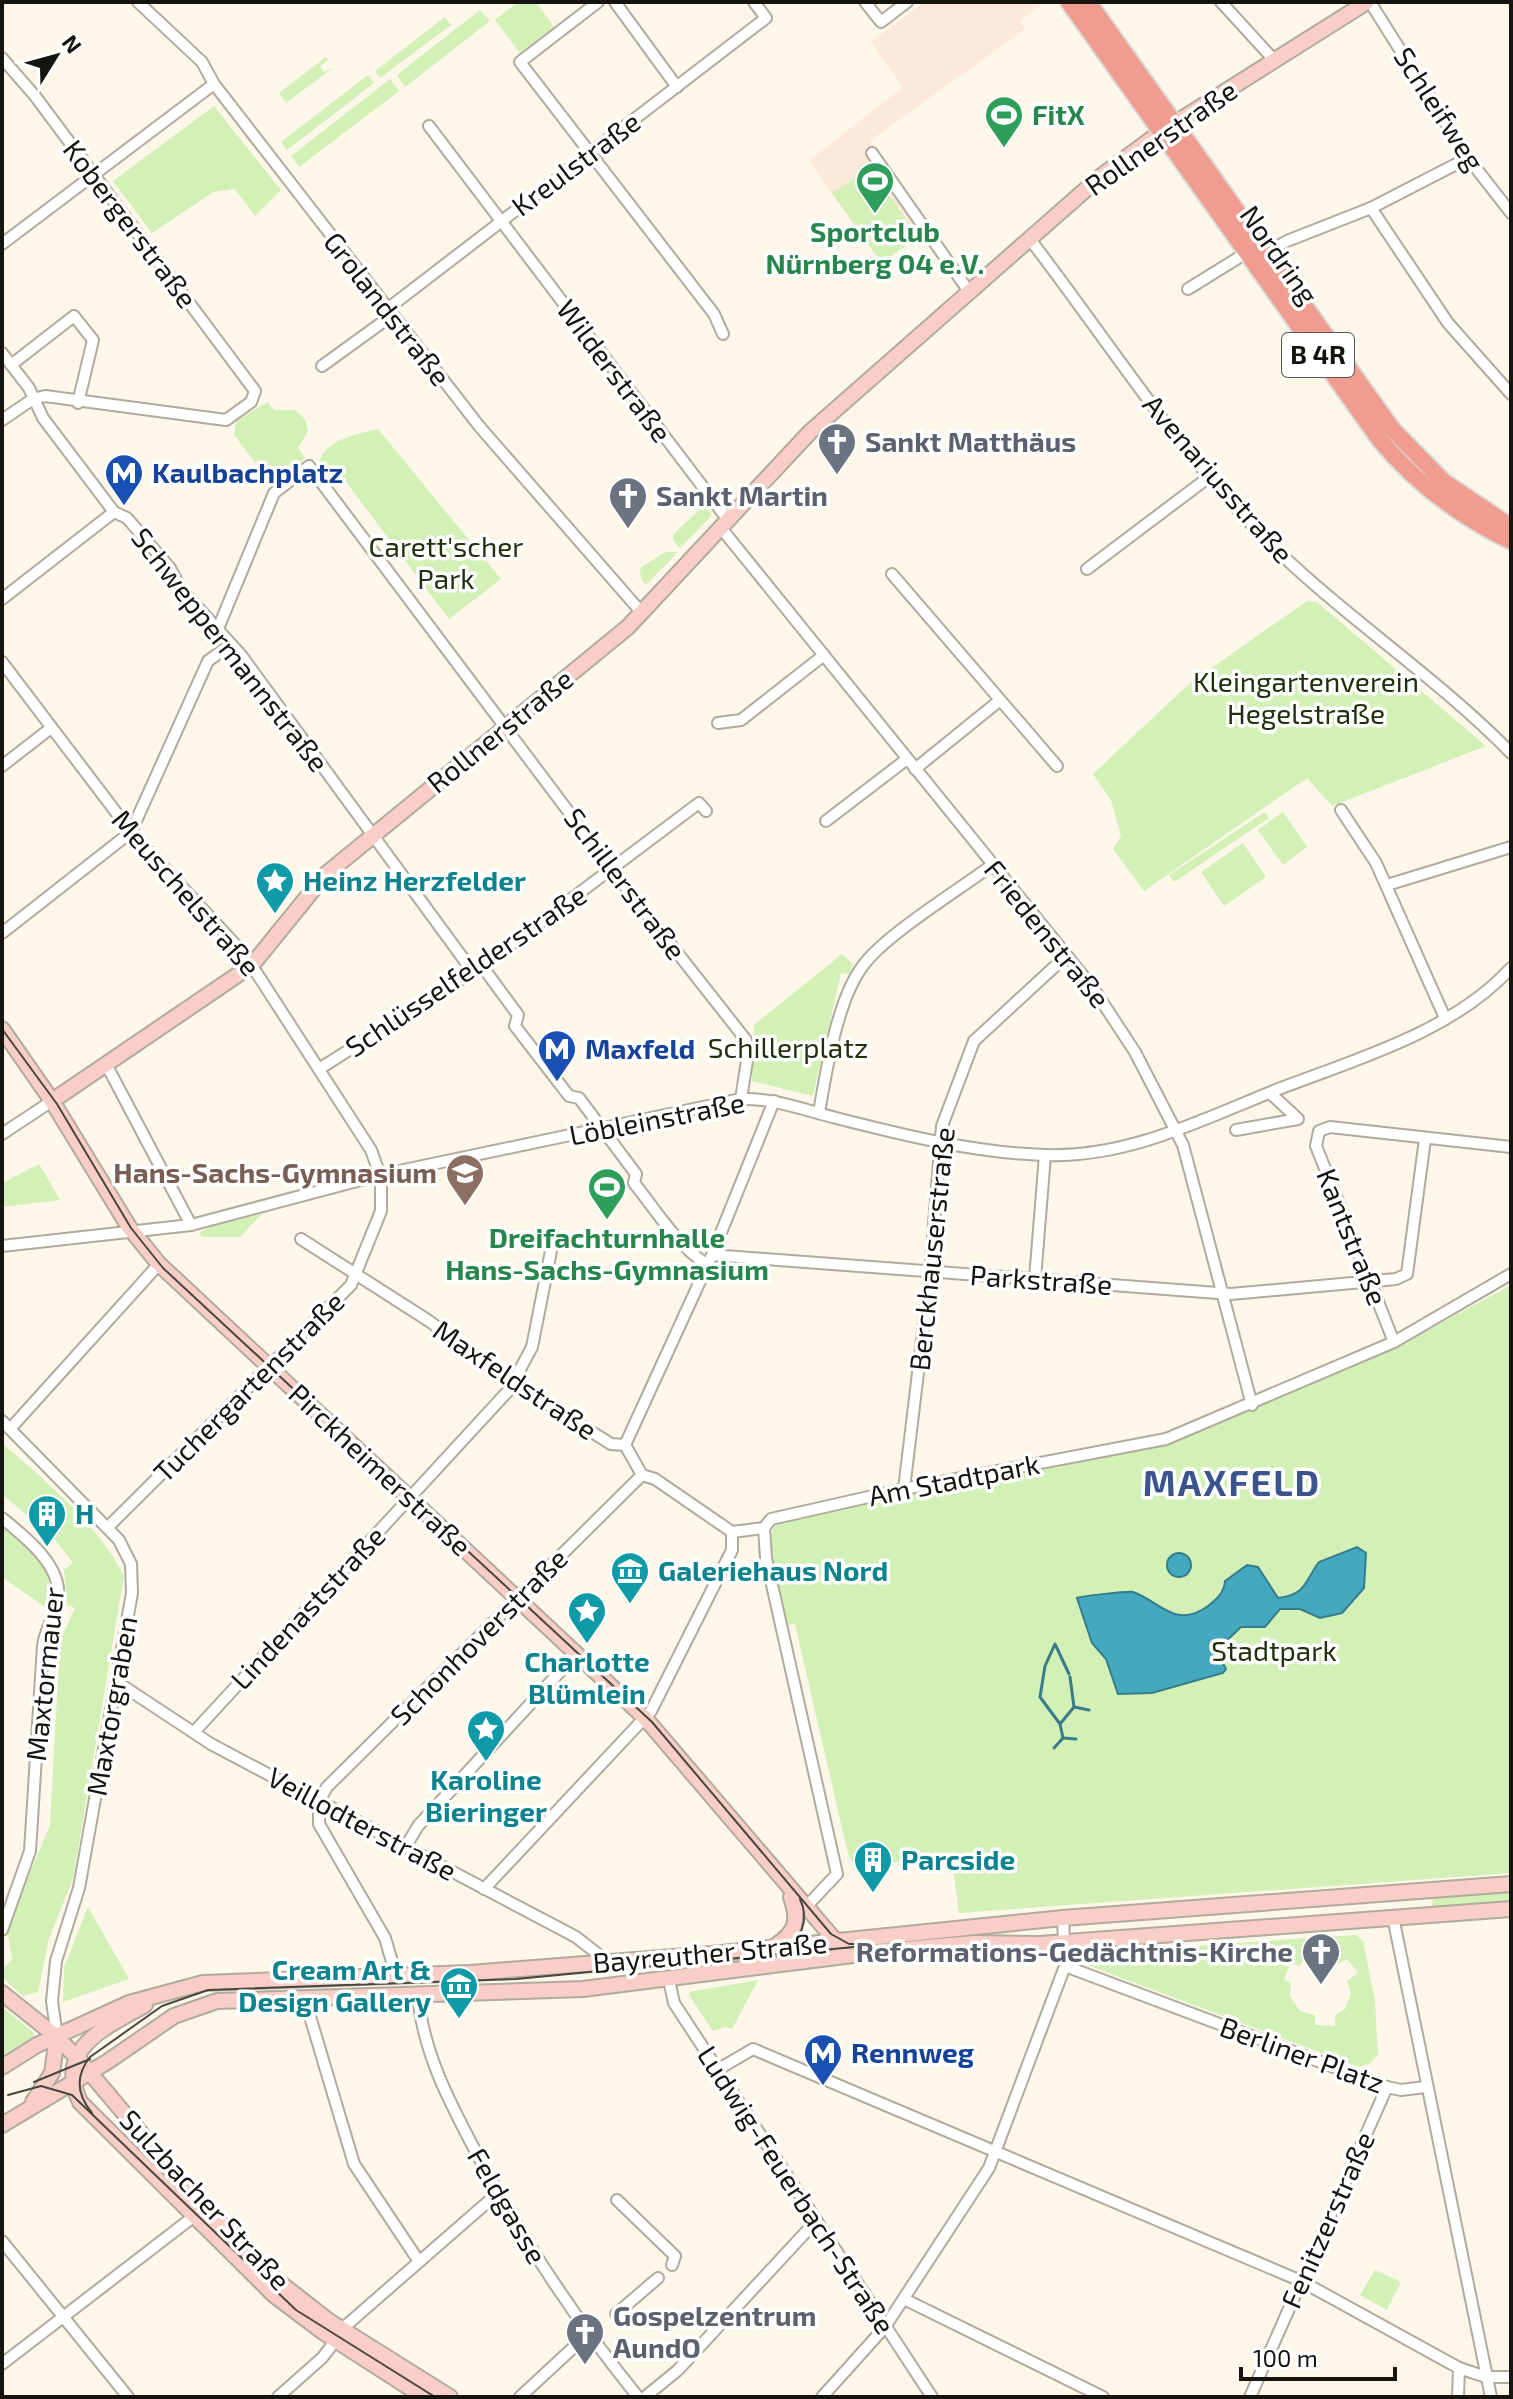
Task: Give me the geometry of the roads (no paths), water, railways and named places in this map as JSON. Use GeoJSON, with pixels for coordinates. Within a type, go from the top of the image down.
{"type":"FeatureCollection","features":[{"type":"Feature","properties":{"kind":"main road","name":"Nordring"},"geometry":{"type":"LineString","coordinates":[[1069,2],[1266,253],[1397,436],[1451,487],[1511,527]]}},
{"type":"Feature","properties":{"kind":"main road","name":"Nordring"},"geometry":{"type":"LineString","coordinates":[[1088,2],[1246,253],[1390,451],[1455,508],[1511,541]]}},
{"type":"Feature","properties":{"kind":"main road","name":"Rollnerstraße"},"geometry":{"type":"LineString","coordinates":[[52,1101],[252,965],[320,879],[642,613],[816,427],[1114,165],[1369,2]]}},
{"type":"Feature","properties":{"kind":"main road","name":"Pirckheimerstraße"},"geometry":{"type":"LineString","coordinates":[[2,1029],[52,1101],[132,1232],[159,1264],[645,1718],[835,1942],[856,1955]]}},
{"type":"Feature","properties":{"kind":"main road","name":"Bayreuther Straße"},"geometry":{"type":"LineString","coordinates":[[2,2067],[129,2003],[173,1988],[213,1982],[406,1976],[608,1962],[1063,1918],[1511,1884]]}},
{"type":"Feature","properties":{"kind":"main road"},"geometry":{"type":"LineString","coordinates":[[772,1948],[795,1929],[797,1914],[789,1889]]}},
{"type":"Feature","properties":{"kind":"main road"},"geometry":{"type":"LineString","coordinates":[[1380,1894],[1393,1917]]}},
{"type":"Feature","properties":{"kind":"main road","name":"Bayreuther Straße"},"geometry":{"type":"LineString","coordinates":[[2,2125],[90,2072],[165,2021],[191,2008],[217,2001],[577,1989],[975,1943],[1066,1942],[1511,1909]]}},
{"type":"Feature","properties":{"kind":"main road"},"geometry":{"type":"LineString","coordinates":[[824,1959],[833,1952],[835,1942]]}},
{"type":"Feature","properties":{"kind":"main road"},"geometry":{"type":"LineString","coordinates":[[74,2082],[75,2056],[92,2038],[173,1988]]}},
{"type":"Feature","properties":{"kind":"main road","name":"Sulzbacher Straße"},"geometry":{"type":"LineString","coordinates":[[2,1993],[57,2037],[90,2072],[199,2212]]}},
{"type":"Feature","properties":{"kind":"main road"},"geometry":{"type":"LineString","coordinates":[[31,2107],[52,2073],[57,2037]]}},
{"type":"Feature","properties":{"kind":"main road","name":"Sulzbacher Straße"},"geometry":{"type":"LineString","coordinates":[[74,2082],[78,2098],[88,2112],[199,2212],[339,2335],[424,2397]]}},
{"type":"Feature","properties":{"kind":"main road","name":"Sulzbacher Straße"},"geometry":{"type":"LineString","coordinates":[[339,2335],[450,2397]]}},
{"type":"Feature","properties":{"kind":"street","name":"Grolandstraße"},"geometry":{"type":"LineString","coordinates":[[138,2],[202,62],[214,84],[388,313],[487,436],[642,613]]}},
{"type":"Feature","properties":{"kind":"street"},"geometry":{"type":"LineString","coordinates":[[598,2],[520,62],[714,314],[723,334]]}},
{"type":"Feature","properties":{"kind":"street"},"geometry":{"type":"LineString","coordinates":[[615,2],[677,87]]}},
{"type":"Feature","properties":{"kind":"street","name":"Kreulstraße"},"geometry":{"type":"LineString","coordinates":[[322,366],[501,221],[766,18],[754,2]]}},
{"type":"Feature","properties":{"kind":"street"},"geometry":{"type":"LineString","coordinates":[[865,2],[881,22],[907,2]]}},
{"type":"Feature","properties":{"kind":"street"},"geometry":{"type":"LineString","coordinates":[[1221,2],[1274,60]]}},
{"type":"Feature","properties":{"kind":"street","name":"Schleifweg"},"geometry":{"type":"LineString","coordinates":[[1369,2],[1468,158],[1511,213]]}},
{"type":"Feature","properties":{"kind":"street","name":"Kobergerstraße"},"geometry":{"type":"LineString","coordinates":[[2,58],[255,391],[251,402],[226,420],[78,403]]}},
{"type":"Feature","properties":{"kind":"street"},"geometry":{"type":"LineString","coordinates":[[2,244],[214,84]]}},
{"type":"Feature","properties":{"kind":"street","name":"Wilderstraße"},"geometry":{"type":"LineString","coordinates":[[429,126],[725,524]]}},
{"type":"Feature","properties":{"kind":"street"},"geometry":{"type":"LineString","coordinates":[[872,153],[970,293]]}},
{"type":"Feature","properties":{"kind":"street"},"geometry":{"type":"LineString","coordinates":[[1266,253],[1287,241],[1371,208],[1468,158]]}},
{"type":"Feature","properties":{"kind":"street"},"geometry":{"type":"LineString","coordinates":[[1371,208],[1448,323],[1511,394]]}},
{"type":"Feature","properties":{"kind":"street","name":"Avenariusstraße"},"geometry":{"type":"LineString","coordinates":[[1029,238],[1209,477],[1251,525],[1319,590],[1511,753]]}},
{"type":"Feature","properties":{"kind":"street"},"geometry":{"type":"LineString","coordinates":[[1188,289],[1246,253]]}},
{"type":"Feature","properties":{"kind":"street"},"geometry":{"type":"LineString","coordinates":[[2,420],[33,399],[45,396],[78,403],[93,340],[74,316],[11,365]]}},
{"type":"Feature","properties":{"kind":"street","name":"Schweppermannstraße"},"geometry":{"type":"LineString","coordinates":[[2,353],[43,418],[114,512],[127,518],[217,631],[241,655],[372,836],[477,969],[518,1015],[515,1026],[569,1096],[579,1098],[603,1129]]}},
{"type":"Feature","properties":{"kind":"street","name":"Schillerstraße"},"geometry":{"type":"LineString","coordinates":[[217,631],[274,493],[309,466],[613,871],[746,1040],[748,1054],[741,1099]]}},
{"type":"Feature","properties":{"kind":"street"},"geometry":{"type":"LineString","coordinates":[[1087,569],[1209,477]]}},
{"type":"Feature","properties":{"kind":"street"},"geometry":{"type":"LineString","coordinates":[[2,599],[114,512]]}},
{"type":"Feature","properties":{"kind":"street","name":"Friedenstraße"},"geometry":{"type":"LineString","coordinates":[[725,524],[824,655],[1118,1024],[1183,1145],[1252,1405]]}},
{"type":"Feature","properties":{"kind":"street"},"geometry":{"type":"LineString","coordinates":[[892,574],[1057,766]]}},
{"type":"Feature","properties":{"kind":"street"},"geometry":{"type":"LineString","coordinates":[[2,933],[131,832],[208,661],[230,645]]}},
{"type":"Feature","properties":{"kind":"street"},"geometry":{"type":"LineString","coordinates":[[718,723],[741,720],[824,655]]}},
{"type":"Feature","properties":{"kind":"street","name":"Meuschelstraße"},"geometry":{"type":"LineString","coordinates":[[2,662],[131,832],[252,965],[371,1150],[380,1175]]}},
{"type":"Feature","properties":{"kind":"street"},"geometry":{"type":"LineString","coordinates":[[915,769],[999,701]]}},
{"type":"Feature","properties":{"kind":"street"},"geometry":{"type":"LineString","coordinates":[[2,766],[51,728]]}},
{"type":"Feature","properties":{"kind":"street"},"geometry":{"type":"LineString","coordinates":[[826,821],[907,759]]}},
{"type":"Feature","properties":{"kind":"street","name":"Schlüsselfelderstraße"},"geometry":{"type":"LineString","coordinates":[[319,1069],[477,969],[613,871],[699,803],[706,811]]}},
{"type":"Feature","properties":{"kind":"street"},"geometry":{"type":"LineString","coordinates":[[1341,810],[1387,885],[1445,1018]]}},
{"type":"Feature","properties":{"kind":"street"},"geometry":{"type":"LineString","coordinates":[[1387,885],[1511,847]]}},
{"type":"Feature","properties":{"kind":"street"},"geometry":{"type":"LineString","coordinates":[[819,1113],[846,999],[865,962],[992,865]]}},
{"type":"Feature","properties":{"kind":"street","name":"Berckhauserstraße"},"geometry":{"type":"LineString","coordinates":[[904,1489],[930,1273],[942,1126],[974,1041],[1065,957]]}},
{"type":"Feature","properties":{"kind":"street","name":"Löbleinstraße"},"geometry":{"type":"LineString","coordinates":[[191,1225],[380,1175],[741,1099],[774,1101],[940,1141],[1045,1155],[1110,1149],[1175,1132],[1400,1042],[1445,1018],[1511,968]]}},
{"type":"Feature","properties":{"kind":"street"},"geometry":{"type":"LineString","coordinates":[[2,1246],[191,1225],[106,1064]]}},
{"type":"Feature","properties":{"kind":"street"},"geometry":{"type":"LineString","coordinates":[[1236,1130],[1298,1119],[1270,1093]]}},
{"type":"Feature","properties":{"kind":"street","name":"Rollnerstraße"},"geometry":{"type":"LineString","coordinates":[[2,1134],[52,1101]]}},
{"type":"Feature","properties":{"kind":"street"},"geometry":{"type":"LineString","coordinates":[[625,1445],[654,1386],[774,1101]]}},
{"type":"Feature","properties":{"kind":"street","name":"Kantstraße"},"geometry":{"type":"LineString","coordinates":[[1394,1342],[1316,1146],[1319,1131],[1330,1127],[1425,1139]]}},
{"type":"Feature","properties":{"kind":"street"},"geometry":{"type":"LineString","coordinates":[[603,1129],[636,1174],[634,1183],[691,1254],[709,1259]]}},
{"type":"Feature","properties":{"kind":"street"},"geometry":{"type":"LineString","coordinates":[[1425,1139],[1511,1147]]}},
{"type":"Feature","properties":{"kind":"street","name":"Parkstraße"},"geometry":{"type":"LineString","coordinates":[[709,1259],[1221,1292],[1396,1279],[1407,1274],[1425,1139]]}},
{"type":"Feature","properties":{"kind":"street"},"geometry":{"type":"LineString","coordinates":[[1035,1279],[1045,1155]]}},
{"type":"Feature","properties":{"kind":"street","name":"Tuchergartenstraße"},"geometry":{"type":"LineString","coordinates":[[108,1527],[351,1285],[381,1211],[381,1188]]}},
{"type":"Feature","properties":{"kind":"street","name":"Maxfeldstraße"},"geometry":{"type":"LineString","coordinates":[[301,1239],[450,1335],[457,1345],[512,1382],[611,1444],[625,1445],[642,1475]]}},
{"type":"Feature","properties":{"kind":"street","name":"Lindenaststraße"},"geometry":{"type":"LineString","coordinates":[[195,1731],[509,1390],[535,1335],[551,1251],[547,1240]]}},
{"type":"Feature","properties":{"kind":"street"},"geometry":{"type":"LineString","coordinates":[[6,1425],[159,1264]]}},
{"type":"Feature","properties":{"kind":"street","name":"Am Stadtpark"},"geometry":{"type":"LineString","coordinates":[[764,1528],[776,1515],[1166,1439],[1394,1342],[1511,1274]]}},
{"type":"Feature","properties":{"kind":"street","name":"Maxtorgraben"},"geometry":{"type":"LineString","coordinates":[[6,1425],[108,1527],[126,1551],[132,1583],[79,1888],[56,1961],[52,2001],[57,2037]]}},
{"type":"Feature","properties":{"kind":"street"},"geometry":{"type":"LineString","coordinates":[[642,1475],[655,1479],[732,1532],[764,1528],[766,1558],[837,1874],[805,1908]]}},
{"type":"Feature","properties":{"kind":"street","name":"Schonhoverstraße"},"geometry":{"type":"LineString","coordinates":[[319,1801],[327,1787],[642,1475]]}},
{"type":"Feature","properties":{"kind":"street","name":"Maxtormauer"},"geometry":{"type":"LineString","coordinates":[[2,1518],[53,1570],[58,1598],[45,1627],[30,1851],[2,1930]]}},
{"type":"Feature","properties":{"kind":"street"},"geometry":{"type":"LineString","coordinates":[[484,1889],[645,1718],[658,1700],[732,1550],[732,1532]]}},
{"type":"Feature","properties":{"kind":"street"},"geometry":{"type":"LineString","coordinates":[[406,1846],[418,1826],[577,1653]]}},
{"type":"Feature","properties":{"kind":"street","name":"Veillodterstraße"},"geometry":{"type":"LineString","coordinates":[[117,1682],[211,1744],[579,1939],[608,1962]]}},
{"type":"Feature","properties":{"kind":"street"},"geometry":{"type":"LineString","coordinates":[[319,1801],[319,1824],[385,1938],[393,1965],[406,1976]]}},
{"type":"Feature","properties":{"kind":"street","name":"Berliner Platz"},"geometry":{"type":"LineString","coordinates":[[1065,1966],[1387,2087],[1401,2090],[1425,2087],[1393,1917]]}},
{"type":"Feature","properties":{"kind":"street"},"geometry":{"type":"LineString","coordinates":[[822,2397],[885,2327],[989,2168],[1065,1966],[1063,1918]]}},
{"type":"Feature","properties":{"kind":"street","name":"Ludwig-Feuerbach-Straße"},"geometry":{"type":"LineString","coordinates":[[669,1980],[674,2003],[932,2397]]}},
{"type":"Feature","properties":{"kind":"street","name":"Feldgasse"},"geometry":{"type":"LineString","coordinates":[[418,1995],[436,2072],[498,2193],[536,2260],[638,2397]]}},
{"type":"Feature","properties":{"kind":"street"},"geometry":{"type":"LineString","coordinates":[[308,1998],[309,2013],[354,2164],[418,2260]]}},
{"type":"Feature","properties":{"kind":"street"},"geometry":{"type":"LineString","coordinates":[[717,2070],[753,2049],[996,2151],[1010,2161],[1301,2281],[1459,2368],[1486,2377],[1511,2377]]}},
{"type":"Feature","properties":{"kind":"street","name":"Fenitzerstraße"},"geometry":{"type":"LineString","coordinates":[[1250,2397],[1387,2087]]}},
{"type":"Feature","properties":{"kind":"street"},"geometry":{"type":"LineString","coordinates":[[1425,2087],[1491,2397]]}},
{"type":"Feature","properties":{"kind":"street"},"geometry":{"type":"LineString","coordinates":[[278,2397],[322,2358],[339,2335],[418,2260],[498,2193]]}},
{"type":"Feature","properties":{"kind":"street"},"geometry":{"type":"LineString","coordinates":[[617,2200],[675,2256],[672,2265]]}},
{"type":"Feature","properties":{"kind":"street"},"geometry":{"type":"LineString","coordinates":[[2,2364],[199,2212]]}},
{"type":"Feature","properties":{"kind":"street"},"geometry":{"type":"LineString","coordinates":[[645,2397],[678,2370],[816,2221]]}},
{"type":"Feature","properties":{"kind":"street"},"geometry":{"type":"LineString","coordinates":[[2,2241],[128,2397]]}},
{"type":"Feature","properties":{"kind":"street"},"geometry":{"type":"LineString","coordinates":[[616,2314],[658,2278]]}},
{"type":"Feature","properties":{"kind":"street"},"geometry":{"type":"LineString","coordinates":[[906,2296],[1103,2397]]}},
{"type":"Feature","properties":{"kind":"street"},"geometry":{"type":"LineString","coordinates":[[520,2397],[589,2333]]}},
{"type":"Feature","properties":{"kind":"street"},"geometry":{"type":"LineString","coordinates":[[1458,2397],[1459,2368]]}},
{"type":"Feature","properties":{"kind":"water"},"geometry":{"type":"Polygon","coordinates":[[[1357,1547],[1366,1553],[1364,1588],[1342,1613],[1320,1618],[1300,1609],[1280,1609],[1265,1627],[1241,1627],[1219,1648],[1219,1656],[1226,1669],[1223,1673],[1152,1693],[1118,1694],[1106,1659],[1092,1643],[1077,1598],[1133,1592],[1168,1611],[1186,1615],[1196,1613],[1211,1603],[1222,1592],[1225,1581],[1247,1565],[1258,1567],[1278,1598],[1300,1590],[1319,1562],[1357,1547]]]}},
{"type":"Feature","properties":{"kind":"water"},"geometry":{"type":"Polygon","coordinates":[[[1179,1553],[1187,1557],[1191,1565],[1187,1573],[1179,1577],[1171,1573],[1167,1565],[1171,1557],[1179,1553]]]}},
{"type":"Feature","properties":{"kind":"waterway"},"geometry":{"type":"LineString","coordinates":[[1063,1738],[1060,1724],[1040,1697],[1045,1666],[1055,1644],[1069,1674]]}},
{"type":"Feature","properties":{"kind":"waterway"},"geometry":{"type":"LineString","coordinates":[[1060,1724],[1074,1707],[1070,1677]]}},
{"type":"Feature","properties":{"kind":"waterway"},"geometry":{"type":"LineString","coordinates":[[1074,1707],[1089,1710]]}},
{"type":"Feature","properties":{"kind":"waterway"},"geometry":{"type":"LineString","coordinates":[[1063,1738],[1076,1739]]}},
{"type":"Feature","properties":{"kind":"waterway"},"geometry":{"type":"LineString","coordinates":[[1054,1748],[1063,1738]]}},
{"type":"Feature","properties":{"kind":"tram line"},"geometry":{"type":"LineString","coordinates":[[2,1029],[57,1104],[131,1228],[163,1268],[652,1722],[831,1934],[849,1944],[867,1944]]}},
{"type":"Feature","properties":{"kind":"tram line"},"geometry":{"type":"LineString","coordinates":[[781,1953],[794,1943],[802,1930],[804,1915],[800,1899]]}},
{"type":"Feature","properties":{"kind":"tram line"},"geometry":{"type":"LineString","coordinates":[[92,2113],[83,2099],[80,2085],[82,2071],[90,2057],[162,2006],[208,1990],[516,1979],[854,1947]]}},
{"type":"Feature","properties":{"kind":"tram line"},"geometry":{"type":"LineString","coordinates":[[34,2082],[90,2059]]}},
{"type":"Feature","properties":{"kind":"tram line"},"geometry":{"type":"LineString","coordinates":[[8,2095],[41,2086],[72,2095],[296,2310],[435,2397]]}},
{"type":"Feature","properties":{"kind":"place","name":"FitX"},"geometry":{"type":"Point","coordinates":[1004,149]}},
{"type":"Feature","properties":{"kind":"place","name":"Sportclub Nürnberg 04 e.V."},"geometry":{"type":"Point","coordinates":[875,215]}},
{"type":"Feature","properties":{"kind":"place","name":"Sankt Matthäus"},"geometry":{"type":"Point","coordinates":[837,476]}},
{"type":"Feature","properties":{"kind":"place","name":"Kaulbachplatz"},"geometry":{"type":"Point","coordinates":[124,507]}},
{"type":"Feature","properties":{"kind":"place","name":"Sankt Martin"},"geometry":{"type":"Point","coordinates":[628,530]}},
{"type":"Feature","properties":{"kind":"place","name":"Heinz Herzfelder"},"geometry":{"type":"Point","coordinates":[275,915]}},
{"type":"Feature","properties":{"kind":"place","name":"Maxfeld"},"geometry":{"type":"Point","coordinates":[557,1083]}},
{"type":"Feature","properties":{"kind":"place","name":"Hans-Sachs-Gymnasium"},"geometry":{"type":"Point","coordinates":[465,1207]}},
{"type":"Feature","properties":{"kind":"place","name":"Dreifachturnhalle Hans-Sachs-Gymnasium"},"geometry":{"type":"Point","coordinates":[607,1221]}},
{"type":"Feature","properties":{"kind":"place","name":"H"},"geometry":{"type":"Point","coordinates":[47,1548]}},
{"type":"Feature","properties":{"kind":"place","name":"Galeriehaus Nord"},"geometry":{"type":"Point","coordinates":[630,1605]}},
{"type":"Feature","properties":{"kind":"place","name":"Charlotte Blümlein"},"geometry":{"type":"Point","coordinates":[587,1645]}},
{"type":"Feature","properties":{"kind":"place","name":"Karoline Bieringer"},"geometry":{"type":"Point","coordinates":[486,1763]}},
{"type":"Feature","properties":{"kind":"place","name":"Parcside"},"geometry":{"type":"Point","coordinates":[873,1894]}},
{"type":"Feature","properties":{"kind":"place","name":"Reformations-Gedächtnis-Kirche"},"geometry":{"type":"Point","coordinates":[1321,1986]}},
{"type":"Feature","properties":{"kind":"place","name":"Cream Art & Design Gallery"},"geometry":{"type":"Point","coordinates":[459,2020]}},
{"type":"Feature","properties":{"kind":"place","name":"Rennweg"},"geometry":{"type":"Point","coordinates":[823,2087]}},
{"type":"Feature","properties":{"kind":"place","name":"Gospelzentrum AundO"},"geometry":{"type":"Point","coordinates":[585,2366]}},
{"type":"Feature","properties":{"kind":"district","name":"MAXFELD"},"geometry":{"type":"Point","coordinates":[1232,1483]}},
{"type":"Feature","properties":{"kind":"park label","name":"Carett'scher Park"},"geometry":{"type":"Point","coordinates":[446,563]}},
{"type":"Feature","properties":{"kind":"park label","name":"Kleingartenverein Hegelstraße"},"geometry":{"type":"Point","coordinates":[1306,698]}},
{"type":"Feature","properties":{"kind":"park label","name":"Schillerplatz"},"geometry":{"type":"Point","coordinates":[788,1048]}},
{"type":"Feature","properties":{"kind":"park label","name":"Stadtpark"},"geometry":{"type":"Point","coordinates":[1274,1651]}}]}
